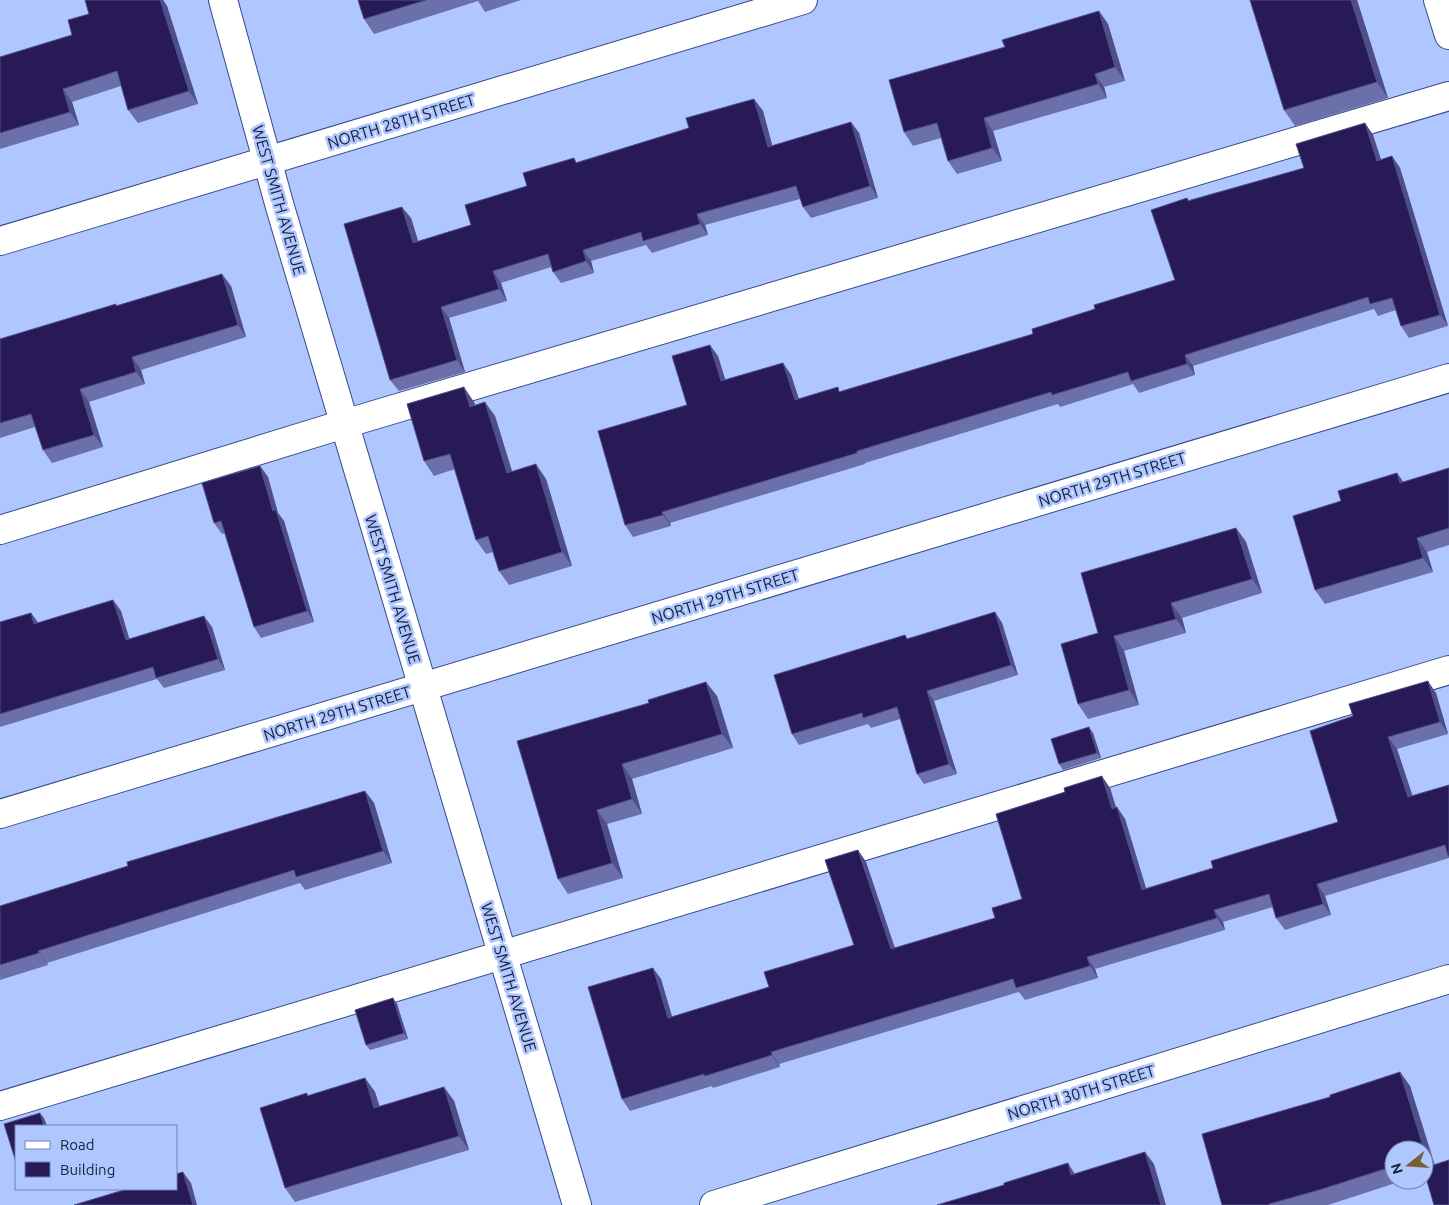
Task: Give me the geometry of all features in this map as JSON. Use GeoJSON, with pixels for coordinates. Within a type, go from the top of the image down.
{"type":"FeatureCollection","features":[{"type":"Feature","properties":{"kind":"street","name":"WEST SMITH AVENUE"},"geometry":{"type":"LineString","coordinates":[[223,0],[266,161],[577,1205]]}},
{"type":"Feature","properties":{"kind":"street","name":"NORTH 28TH STREET"},"geometry":{"type":"LineString","coordinates":[[0,241],[803,0]]}},
{"type":"Feature","properties":{"kind":"street"},"geometry":{"type":"LineString","coordinates":[[1438,0],[1449,35]]}},
{"type":"Feature","properties":{"kind":"street"},"geometry":{"type":"LineString","coordinates":[[0,530],[344,424],[1449,96]]}},
{"type":"Feature","properties":{"kind":"street","name":"NORTH 29TH STREET"},"geometry":{"type":"LineString","coordinates":[[0,814],[1449,378]]}},
{"type":"Feature","properties":{"kind":"street"},"geometry":{"type":"LineString","coordinates":[[0,1106],[1449,670]]}},
{"type":"Feature","properties":{"kind":"street","name":"NORTH 30TH STREET"},"geometry":{"type":"LineString","coordinates":[[714,1205],[1449,979]]}},
{"type":"Feature","properties":{"kind":"building"},"geometry":{"type":"Polygon","coordinates":[[[85,0],[160,0],[189,91],[128,110],[117,71],[63,89],[70,112],[0,133],[0,57],[72,35],[68,20],[89,14],[85,0]]]}},
{"type":"Feature","properties":{"kind":"building"},"geometry":{"type":"Polygon","coordinates":[[[358,0],[426,0],[364,19],[358,0]]]}},
{"type":"Feature","properties":{"kind":"building"},"geometry":{"type":"Polygon","coordinates":[[[1250,0],[1351,0],[1377,82],[1284,110],[1250,0]]]}},
{"type":"Feature","properties":{"kind":"building"},"geometry":{"type":"Polygon","coordinates":[[[1099,11],[1115,67],[1095,74],[1098,84],[984,118],[992,148],[948,161],[937,123],[904,132],[889,80],[1005,47],[1002,40],[1099,11]]]}},
{"type":"Feature","properties":{"kind":"building"},"geometry":{"type":"Polygon","coordinates":[[[754,99],[768,147],[851,122],[870,186],[803,207],[796,186],[697,214],[700,224],[643,241],[641,232],[583,250],[586,261],[553,272],[548,254],[493,271],[499,289],[441,307],[457,360],[390,380],[344,224],[402,207],[413,243],[471,225],[465,205],[527,186],[523,173],[574,158],[576,163],[689,128],[686,118],[754,99]]]}},
{"type":"Feature","properties":{"kind":"building"},"geometry":{"type":"Polygon","coordinates":[[[1365,123],[1377,161],[1392,156],[1440,315],[1401,326],[1392,298],[1370,304],[1368,297],[1185,355],[1187,364],[1131,381],[1128,372],[1052,395],[1051,392],[662,512],[663,515],[625,525],[598,431],[687,405],[672,356],[710,345],[721,381],[783,363],[795,400],[838,387],[839,392],[1033,334],[1032,329],[1095,309],[1094,305],[1175,280],[1151,210],[1187,198],[1188,201],[1304,168],[1296,144],[1365,123]]]}},
{"type":"Feature","properties":{"kind":"building"},"geometry":{"type":"Polygon","coordinates":[[[222,274],[238,325],[132,357],[136,372],[80,389],[94,435],[43,450],[31,414],[0,423],[0,339],[222,274]]]}},
{"type":"Feature","properties":{"kind":"building"},"geometry":{"type":"Polygon","coordinates":[[[464,387],[470,407],[485,402],[507,473],[536,464],[562,552],[499,571],[488,536],[476,540],[450,454],[424,461],[407,404],[464,387]]]}},
{"type":"Feature","properties":{"kind":"building"},"geometry":{"type":"Polygon","coordinates":[[[260,466],[273,511],[276,510],[307,611],[254,627],[221,521],[214,523],[202,483],[260,466]]]}},
{"type":"Feature","properties":{"kind":"building"},"geometry":{"type":"Polygon","coordinates":[[[1449,468],[1449,528],[1417,538],[1423,558],[1315,590],[1293,516],[1341,501],[1338,491],[1397,473],[1400,483],[1449,468]]]}},
{"type":"Feature","properties":{"kind":"building"},"geometry":{"type":"Polygon","coordinates":[[[1236,528],[1252,579],[1171,603],[1176,619],[1114,636],[1129,690],[1078,704],[1061,644],[1098,633],[1081,573],[1236,528]]]}},
{"type":"Feature","properties":{"kind":"building"},"geometry":{"type":"Polygon","coordinates":[[[113,600],[126,640],[204,616],[218,659],[156,678],[153,667],[0,714],[0,622],[31,613],[34,624],[113,600]]]}},
{"type":"Feature","properties":{"kind":"building"},"geometry":{"type":"Polygon","coordinates":[[[995,612],[1011,665],[927,691],[949,764],[917,774],[897,707],[863,718],[862,713],[792,734],[774,675],[905,635],[907,639],[995,612]]]}},
{"type":"Feature","properties":{"kind":"building"},"geometry":{"type":"Polygon","coordinates":[[[1428,681],[1440,722],[1388,737],[1408,797],[1449,785],[1449,856],[1445,845],[1317,884],[1323,904],[1276,918],[1269,894],[1214,910],[1217,918],[1087,957],[1090,966],[1016,988],[1013,979],[771,1052],[772,1055],[705,1076],[704,1074],[622,1099],[588,987],[653,968],[668,1018],[769,987],[764,972],[854,945],[825,860],[858,850],[891,949],[995,918],[992,908],[1022,899],[996,814],[1065,792],[1064,788],[1102,776],[1112,809],[1117,807],[1142,890],[1213,868],[1211,861],[1338,822],[1310,731],[1353,716],[1349,704],[1428,681]]]}},
{"type":"Feature","properties":{"kind":"building"},"geometry":{"type":"Polygon","coordinates":[[[706,682],[722,734],[622,764],[632,799],[597,810],[612,863],[558,879],[517,741],[649,703],[648,700],[706,682]]]}},
{"type":"Feature","properties":{"kind":"building"},"geometry":{"type":"Polygon","coordinates":[[[1089,727],[1097,753],[1059,764],[1051,739],[1089,727]]]}},
{"type":"Feature","properties":{"kind":"building"},"geometry":{"type":"Polygon","coordinates":[[[365,791],[383,851],[296,877],[294,870],[38,951],[39,953],[0,965],[0,906],[128,866],[127,862],[365,791]]]}},
{"type":"Feature","properties":{"kind":"building"},"geometry":{"type":"Polygon","coordinates":[[[393,998],[404,1033],[366,1045],[355,1010],[393,998]]]}},
{"type":"Feature","properties":{"kind":"building"},"geometry":{"type":"Polygon","coordinates":[[[1400,1072],[1421,1140],[1384,1140],[1384,1169],[1269,1205],[1222,1205],[1202,1134],[1330,1097],[1330,1095],[1400,1072]]]}},
{"type":"Feature","properties":{"kind":"building"},"geometry":{"type":"Polygon","coordinates":[[[365,1078],[374,1108],[444,1087],[459,1136],[285,1188],[260,1108],[307,1093],[307,1096],[365,1078]]]}},
{"type":"Feature","properties":{"kind":"building"},"geometry":{"type":"Polygon","coordinates":[[[40,1113],[44,1125],[15,1125],[15,1159],[4,1124],[40,1113]]]}},
{"type":"Feature","properties":{"kind":"building"},"geometry":{"type":"Polygon","coordinates":[[[1145,1152],[1161,1205],[937,1205],[1068,1163],[1071,1175],[1145,1152]]]}},
{"type":"Feature","properties":{"kind":"building"},"geometry":{"type":"Polygon","coordinates":[[[1449,1160],[1449,1205],[1434,1205],[1430,1190],[1434,1190],[1434,1165],[1449,1160]]]}},
{"type":"Feature","properties":{"kind":"building"},"geometry":{"type":"Polygon","coordinates":[[[183,1172],[193,1205],[74,1205],[124,1190],[178,1190],[178,1173],[183,1172]]]}}]}
